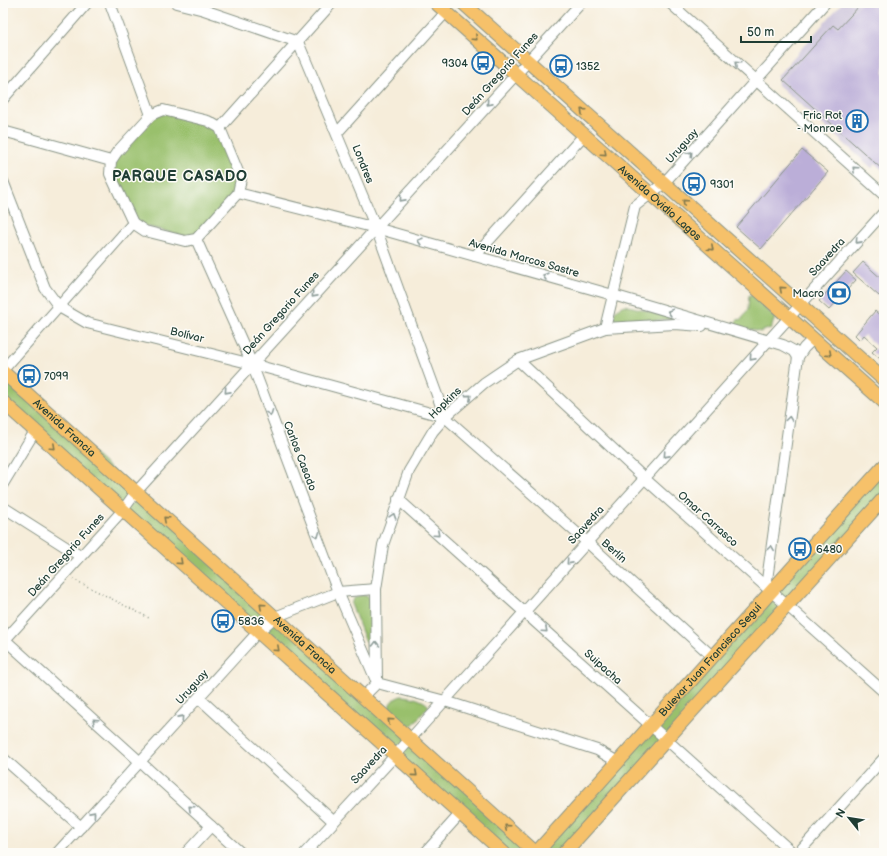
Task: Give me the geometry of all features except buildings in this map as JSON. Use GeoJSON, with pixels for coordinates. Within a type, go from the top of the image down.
{"type":"FeatureCollection","features":[{"type":"Feature","properties":{"kind":"main road","name":"Avenida Ovidio Lagos"},"geometry":{"type":"LineString","coordinates":[[436,3],[884,402]]}},
{"type":"Feature","properties":{"kind":"main road","name":"Avenida Ovidio Lagos"},"geometry":{"type":"LineString","coordinates":[[463,3],[527,62],[884,380]]}},
{"type":"Feature","properties":{"kind":"main road","name":"Avenida Francia"},"geometry":{"type":"LineString","coordinates":[[3,371],[536,853]]}},
{"type":"Feature","properties":{"kind":"main road","name":"Avenida Francia"},"geometry":{"type":"LineString","coordinates":[[3,402],[504,853]]}},
{"type":"Feature","properties":{"kind":"main road","name":"Bulevar Juan Francisco Seguí"},"geometry":{"type":"LineString","coordinates":[[536,853],[713,657],[769,589],[884,466]]}},
{"type":"Feature","properties":{"kind":"main road","name":"Bulevar Juan Francisco Seguí"},"geometry":{"type":"LineString","coordinates":[[564,853],[884,498]]}},
{"type":"Feature","properties":{"kind":"street"},"geometry":{"type":"LineString","coordinates":[[3,99],[87,3]]}},
{"type":"Feature","properties":{"kind":"street"},"geometry":{"type":"LineString","coordinates":[[110,3],[151,115]]}},
{"type":"Feature","properties":{"kind":"street"},"geometry":{"type":"LineString","coordinates":[[176,3],[207,6],[298,42]]}},
{"type":"Feature","properties":{"kind":"street"},"geometry":{"type":"LineString","coordinates":[[220,128],[332,3]]}},
{"type":"Feature","properties":{"kind":"street","name":"Deán Gregorio Funes"},"geometry":{"type":"LineString","coordinates":[[4,640],[122,510],[136,492],[581,3]]}},
{"type":"Feature","properties":{"kind":"street"},"geometry":{"type":"LineString","coordinates":[[670,3],[884,196]]}},
{"type":"Feature","properties":{"kind":"street","name":"Uruguay"},"geometry":{"type":"LineString","coordinates":[[605,328],[635,206],[664,184],[825,3]]}},
{"type":"Feature","properties":{"kind":"street"},"geometry":{"type":"LineString","coordinates":[[337,133],[446,12]]}},
{"type":"Feature","properties":{"kind":"street","name":"Londres"},"geometry":{"type":"LineString","coordinates":[[298,42],[376,228],[445,417]]}},
{"type":"Feature","properties":{"kind":"street"},"geometry":{"type":"LineString","coordinates":[[163,110],[208,121],[220,128],[241,179],[238,193],[196,239],[185,241],[152,232],[133,223],[110,174],[110,161],[151,115],[163,110]]}},
{"type":"Feature","properties":{"kind":"street"},"geometry":{"type":"LineString","coordinates":[[3,131],[110,161]]}},
{"type":"Feature","properties":{"kind":"street"},"geometry":{"type":"LineString","coordinates":[[475,256],[584,135]]}},
{"type":"Feature","properties":{"kind":"street","name":"Bolívar"},"geometry":{"type":"LineString","coordinates":[[3,181],[44,288],[58,307],[87,323],[252,364],[445,417]]}},
{"type":"Feature","properties":{"kind":"street","name":"Avenida Marcos Sastre"},"geometry":{"type":"LineString","coordinates":[[238,193],[376,228],[613,295],[783,345],[794,351],[798,357]]}},
{"type":"Feature","properties":{"kind":"street","name":"Saavedra"},"geometry":{"type":"LineString","coordinates":[[305,853],[445,701],[884,212]]}},
{"type":"Feature","properties":{"kind":"street"},"geometry":{"type":"LineString","coordinates":[[3,371],[133,223]]}},
{"type":"Feature","properties":{"kind":"street","name":"Carlos Casado"},"geometry":{"type":"LineString","coordinates":[[196,239],[252,364],[338,592],[377,683]]}},
{"type":"Feature","properties":{"kind":"street","name":"Hopkins"},"geometry":{"type":"LineString","coordinates":[[377,683],[376,589],[383,545],[398,499],[409,472],[433,431],[445,417],[484,383],[518,360],[605,328],[675,324],[720,327]]}},
{"type":"Feature","properties":{"kind":"street"},"geometry":{"type":"LineString","coordinates":[[769,589],[798,357],[813,339]]}},
{"type":"Feature","properties":{"kind":"street","name":"Omar Carrasco"},"geometry":{"type":"LineString","coordinates":[[518,360],[644,478],[884,692]]}},
{"type":"Feature","properties":{"kind":"street","name":"Berlín"},"geometry":{"type":"LineString","coordinates":[[445,417],[587,542],[713,657]]}},
{"type":"Feature","properties":{"kind":"street"},"geometry":{"type":"LineString","coordinates":[[3,484],[35,431]]}},
{"type":"Feature","properties":{"kind":"street","name":"Suipacha"},"geometry":{"type":"LineString","coordinates":[[398,499],[793,853]]}},
{"type":"Feature","properties":{"kind":"street"},"geometry":{"type":"LineString","coordinates":[[3,507],[80,556]]}},
{"type":"Feature","properties":{"kind":"street","name":"Uruguay"},"geometry":{"type":"LineString","coordinates":[[57,853],[258,632],[275,617],[338,592],[376,589]]}},
{"type":"Feature","properties":{"kind":"street"},"geometry":{"type":"LineString","coordinates":[[4,640],[241,853]]}},
{"type":"Feature","properties":{"kind":"street"},"geometry":{"type":"LineString","coordinates":[[363,697],[377,683],[445,701],[597,750],[618,762]]}},
{"type":"Feature","properties":{"kind":"street"},"geometry":{"type":"LineString","coordinates":[[199,698],[333,821]]}},
{"type":"Feature","properties":{"kind":"street"},"geometry":{"type":"LineString","coordinates":[[3,758],[81,827]]}},
{"type":"Feature","properties":{"kind":"street"},"geometry":{"type":"LineString","coordinates":[[798,853],[884,758]]}},
{"type":"Feature","properties":{"kind":"street"},"geometry":{"type":"LineString","coordinates":[[425,853],[460,814]]}},
{"type":"Feature","properties":{"kind":"street"},"geometry":{"type":"LineString","coordinates":[[186,853],[211,826]]}},
{"type":"Feature","properties":{"kind":"path"},"geometry":{"type":"LineString","coordinates":[[64,575],[151,618]]}},
{"type":"Feature","properties":{"kind":"shaded area","name":"Fric Rot - Monroe"},"geometry":{"type":"Polygon","coordinates":[[[842,3],[884,3],[884,171],[876,164],[872,168],[778,85],[777,76],[842,3]]]}},
{"type":"Feature","properties":{"kind":"green space"},"geometry":{"type":"Polygon","coordinates":[[[163,110],[220,128],[241,179],[238,193],[196,239],[133,223],[111,161],[163,110]]]}},
{"type":"Feature","properties":{"kind":"green space"},"geometry":{"type":"Polygon","coordinates":[[[749,295],[753,295],[775,318],[771,328],[760,332],[737,326],[735,324],[737,320],[742,319],[748,309],[749,295]]]}},
{"type":"Feature","properties":{"kind":"green space"},"geometry":{"type":"Polygon","coordinates":[[[625,305],[672,317],[673,319],[619,323],[614,318],[615,312],[625,305]]]}},
{"type":"Feature","properties":{"kind":"green space"},"geometry":{"type":"Polygon","coordinates":[[[3,372],[536,853],[504,853],[3,402],[3,372]]]}},
{"type":"Feature","properties":{"kind":"green space"},"geometry":{"type":"Polygon","coordinates":[[[884,466],[884,498],[564,853],[536,853],[884,466]]]}},
{"type":"Feature","properties":{"kind":"green space"},"geometry":{"type":"Polygon","coordinates":[[[360,595],[367,596],[371,599],[371,633],[374,653],[370,653],[351,604],[353,599],[360,595]]]}},
{"type":"Feature","properties":{"kind":"green space"},"geometry":{"type":"Polygon","coordinates":[[[401,696],[416,698],[429,706],[410,728],[406,729],[394,717],[389,708],[390,704],[394,700],[401,696]]]}},
{"type":"Feature","properties":{"kind":"place","name":"9304"},"geometry":{"type":"Point","coordinates":[483,63]}},
{"type":"Feature","properties":{"kind":"place","name":"1352"},"geometry":{"type":"Point","coordinates":[561,66]}},
{"type":"Feature","properties":{"kind":"place","name":"Fric Rot - Monroe"},"geometry":{"type":"Point","coordinates":[857,121]}},
{"type":"Feature","properties":{"kind":"place","name":"9301"},"geometry":{"type":"Point","coordinates":[694,184]}},
{"type":"Feature","properties":{"kind":"place","name":"Macro"},"geometry":{"type":"Point","coordinates":[839,293]}},
{"type":"Feature","properties":{"kind":"place","name":"7099"},"geometry":{"type":"Point","coordinates":[29,376]}},
{"type":"Feature","properties":{"kind":"place","name":"6480"},"geometry":{"type":"Point","coordinates":[800,549]}},
{"type":"Feature","properties":{"kind":"place","name":"5836"},"geometry":{"type":"Point","coordinates":[223,621]}},
{"type":"Feature","properties":{"kind":"district","name":"PARQUE CASADO"},"geometry":{"type":"Point","coordinates":[180,176]}}]}
